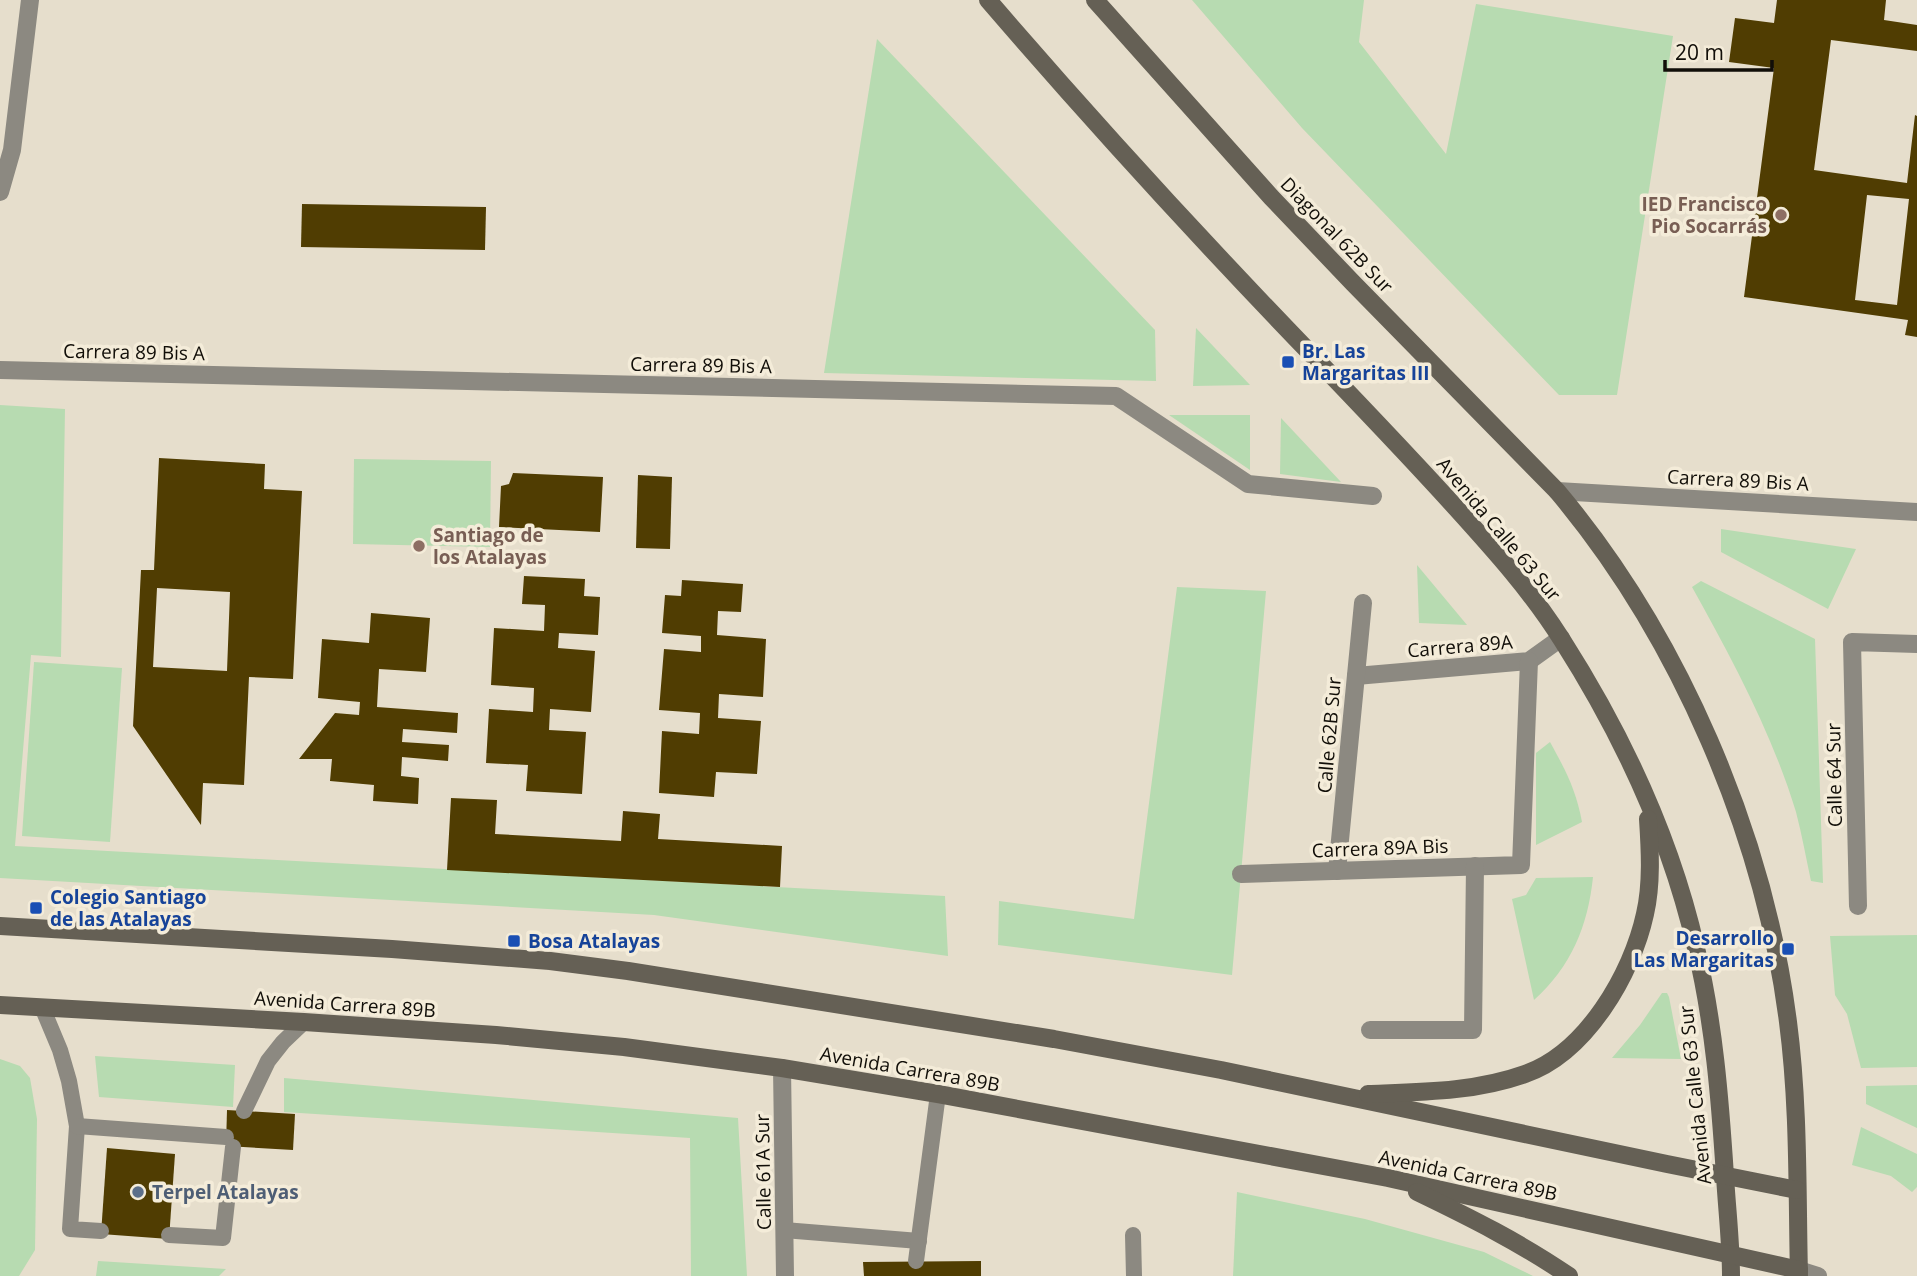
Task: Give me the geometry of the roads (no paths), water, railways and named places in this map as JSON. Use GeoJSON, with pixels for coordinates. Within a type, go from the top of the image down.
{"type":"FeatureCollection","features":[{"type":"Feature","properties":{"kind":"main road","name":"Avenida Calle 63 Sur"},"geometry":{"type":"LineString","coordinates":[[988,0],[1064,88],[1221,260],[1496,552],[1561,638],[1621,743],[1647,801],[1675,873],[1698,957],[1715,1054],[1731,1276]]}},
{"type":"Feature","properties":{"kind":"main road","name":"Diagonal 62B Sur"},"geometry":{"type":"LineString","coordinates":[[1095,0],[1280,207],[1557,491]]}},
{"type":"Feature","properties":{"kind":"main road"},"geometry":{"type":"LineString","coordinates":[[1557,491],[1587,526],[1645,614],[1673,666],[1727,782],[1766,907],[1779,963],[1794,1082],[1799,1273]]}},
{"type":"Feature","properties":{"kind":"main road"},"geometry":{"type":"LineString","coordinates":[[1344,1095],[1467,1088],[1498,1082],[1553,1061],[1583,1033],[1612,996],[1633,953],[1646,914],[1650,841],[1647,801]]}},
{"type":"Feature","properties":{"kind":"main road"},"geometry":{"type":"LineString","coordinates":[[0,926],[391,948],[550,961],[628,971],[1054,1039],[1344,1095],[1797,1190]]}},
{"type":"Feature","properties":{"kind":"main road","name":"Avenida Carrera 89B"},"geometry":{"type":"LineString","coordinates":[[0,1005],[496,1035],[624,1047],[782,1068],[938,1094],[1388,1178],[1731,1255],[1799,1273]]}},
{"type":"Feature","properties":{"kind":"main road"},"geometry":{"type":"LineString","coordinates":[[1388,1178],[1537,1254],[1569,1276]]}},
{"type":"Feature","properties":{"kind":"street"},"geometry":{"type":"LineString","coordinates":[[0,192],[12,150],[30,0]]}},
{"type":"Feature","properties":{"kind":"street","name":"Carrera 89 Bis A"},"geometry":{"type":"LineString","coordinates":[[0,370],[1116,396],[1248,484],[1373,496]]}},
{"type":"Feature","properties":{"kind":"street","name":"Carrera 89 Bis A"},"geometry":{"type":"LineString","coordinates":[[1557,491],[1917,512]]}},
{"type":"Feature","properties":{"kind":"street","name":"Calle 62B Sur"},"geometry":{"type":"LineString","coordinates":[[1337,871],[1363,603]]}},
{"type":"Feature","properties":{"kind":"street","name":"Carrera 89A"},"geometry":{"type":"LineString","coordinates":[[1356,676],[1529,661],[1561,638]]}},
{"type":"Feature","properties":{"kind":"street","name":"Calle 64 Sur"},"geometry":{"type":"LineString","coordinates":[[1858,906],[1852,642],[1917,644]]}},
{"type":"Feature","properties":{"kind":"street","name":"Carrera 89A Bis"},"geometry":{"type":"LineString","coordinates":[[1241,874],[1521,865],[1529,661]]}},
{"type":"Feature","properties":{"kind":"street"},"geometry":{"type":"LineString","coordinates":[[1370,1030],[1473,1030],[1475,866]]}},
{"type":"Feature","properties":{"kind":"street","name":"Calle 61A Sur"},"geometry":{"type":"LineString","coordinates":[[782,1068],[785,1276]]}},
{"type":"Feature","properties":{"kind":"street"},"geometry":{"type":"LineString","coordinates":[[1799,1273],[1818,1276]]}},
{"type":"Feature","properties":{"kind":"lane"},"geometry":{"type":"LineString","coordinates":[[42,1007],[61,1049],[77,1126],[70,1228],[101,1231]]}},
{"type":"Feature","properties":{"kind":"lane"},"geometry":{"type":"LineString","coordinates":[[244,1111],[268,1062],[283,1042],[304,1022]]}},
{"type":"Feature","properties":{"kind":"lane"},"geometry":{"type":"LineString","coordinates":[[916,1261],[938,1094]]}},
{"type":"Feature","properties":{"kind":"lane"},"geometry":{"type":"LineString","coordinates":[[77,1126],[229,1142],[223,1238],[169,1235]]}},
{"type":"Feature","properties":{"kind":"lane"},"geometry":{"type":"LineString","coordinates":[[785,1230],[919,1241]]}},
{"type":"Feature","properties":{"kind":"lane"},"geometry":{"type":"LineString","coordinates":[[1133,1235],[1134,1276]]}},
{"type":"Feature","properties":{"kind":"place","name":"IED Francisco Pio Socarrás"},"geometry":{"type":"Point","coordinates":[1781,215]}},
{"type":"Feature","properties":{"kind":"place","name":"Br. Las Margaritas III"},"geometry":{"type":"Point","coordinates":[1288,362]}},
{"type":"Feature","properties":{"kind":"place","name":"Santiago de los Atalayas"},"geometry":{"type":"Point","coordinates":[419,546]}},
{"type":"Feature","properties":{"kind":"place","name":"Colegio Santiago de las Atalayas"},"geometry":{"type":"Point","coordinates":[36,908]}},
{"type":"Feature","properties":{"kind":"place","name":"Bosa Atalayas"},"geometry":{"type":"Point","coordinates":[514,941]}},
{"type":"Feature","properties":{"kind":"place","name":"Desarrollo Las Margaritas"},"geometry":{"type":"Point","coordinates":[1788,949]}},
{"type":"Feature","properties":{"kind":"place","name":"Terpel Atalayas"},"geometry":{"type":"Point","coordinates":[138,1192]}}]}
